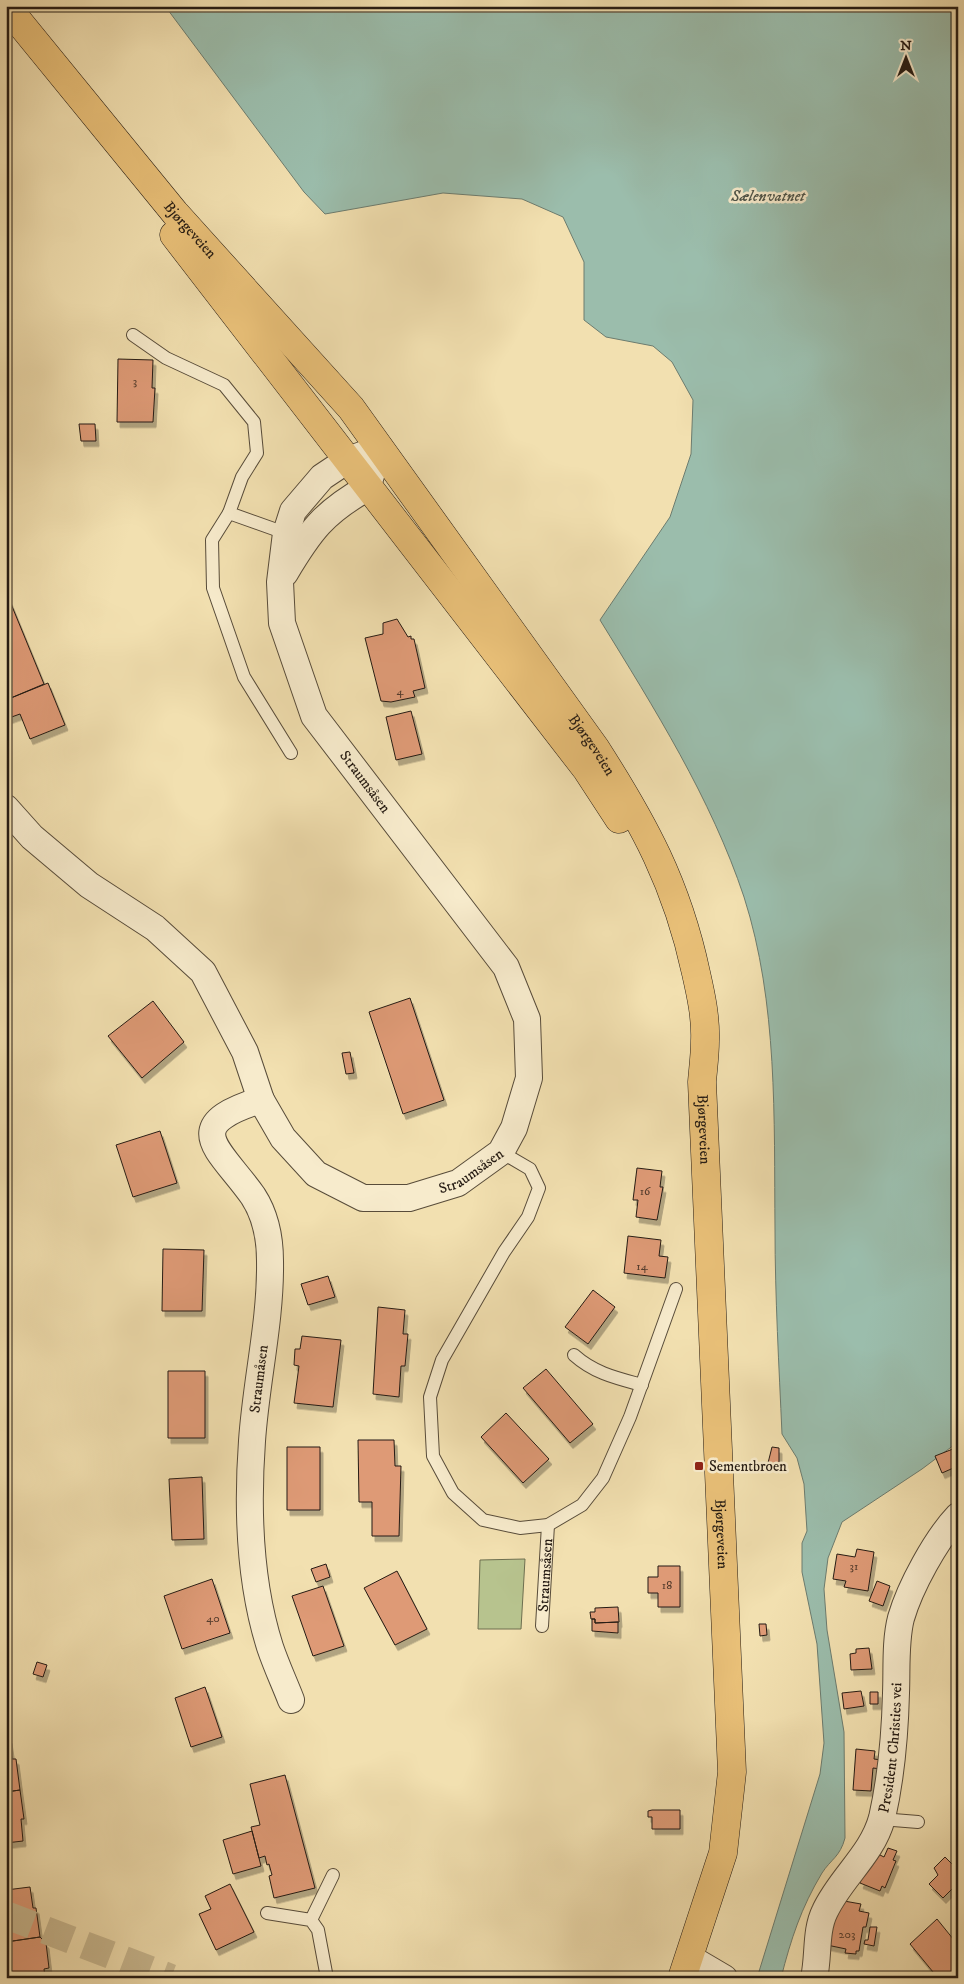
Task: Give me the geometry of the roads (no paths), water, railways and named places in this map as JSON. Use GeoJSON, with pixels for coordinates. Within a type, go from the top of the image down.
{"type":"FeatureCollection","features":[{"type":"Feature","properties":{"kind":"main road","name":"Bjørgeveien"},"geometry":{"type":"LineString","coordinates":[[6,7],[175,213],[351,408],[596,749],[629,800],[657,852],[678,906],[690,946],[703,1005],[705,1040],[702,1082],[732,1772],[722,1853],[686,1968]]}},
{"type":"Feature","properties":{"kind":"main road","name":"Bjørgeveien"},"geometry":{"type":"LineString","coordinates":[[6,7],[214,290],[587,770],[619,819],[662,901],[677,947],[689,1002],[693,1038],[702,1082]]}},
{"type":"Feature","properties":{"kind":"street"},"geometry":{"type":"LineString","coordinates":[[295,537],[293,512],[322,477],[346,461],[380,448]]}},
{"type":"Feature","properties":{"kind":"street"},"geometry":{"type":"LineString","coordinates":[[295,537],[338,504],[367,488],[380,448]]}},
{"type":"Feature","properties":{"kind":"street","name":"Straumsåsen"},"geometry":{"type":"LineString","coordinates":[[6,808],[32,837],[89,885],[155,928],[203,972],[245,1052],[262,1100],[283,1138],[316,1174],[363,1198],[409,1198],[458,1183],[501,1152],[514,1128],[530,1078],[527,1019],[506,967],[314,716],[282,623],[280,582],[295,537]]}},
{"type":"Feature","properties":{"kind":"street","name":"Straumåsen"},"geometry":{"type":"LineString","coordinates":[[262,1100],[234,1108],[219,1118],[212,1135],[217,1152],[253,1197],[261,1211],[270,1244],[270,1274],[252,1441],[249,1522],[256,1587],[270,1647],[291,1700]]}},
{"type":"Feature","properties":{"kind":"street","name":"President Christies vei"},"geometry":{"type":"LineString","coordinates":[[814,1978],[824,1912],[874,1842],[881,1819],[887,1791],[901,1617],[924,1564],[948,1526],[958,1516]]}},
{"type":"Feature","properties":{"kind":"street"},"geometry":{"type":"LineString","coordinates":[[686,1968],[724,1978]]}},
{"type":"Feature","properties":{"kind":"lane"},"geometry":{"type":"LineString","coordinates":[[133,335],[166,358],[224,386],[254,422],[257,453],[242,477],[229,513],[212,540],[213,588],[244,678],[291,753]]}},
{"type":"Feature","properties":{"kind":"lane"},"geometry":{"type":"LineString","coordinates":[[229,513],[295,537]]}},
{"type":"Feature","properties":{"kind":"lane"},"geometry":{"type":"LineString","coordinates":[[501,1152],[530,1169],[539,1188],[528,1217],[504,1252],[442,1360],[430,1397],[433,1456],[453,1492],[483,1520],[520,1528],[548,1525],[582,1505],[603,1478],[642,1385],[676,1289]]}},
{"type":"Feature","properties":{"kind":"lane"},"geometry":{"type":"LineString","coordinates":[[574,1355],[587,1367],[601,1374],[642,1385]]}},
{"type":"Feature","properties":{"kind":"lane","name":"Straumsåsen"},"geometry":{"type":"LineString","coordinates":[[542,1626],[548,1525]]}},
{"type":"Feature","properties":{"kind":"lane"},"geometry":{"type":"LineString","coordinates":[[881,1819],[918,1822]]}},
{"type":"Feature","properties":{"kind":"lane"},"geometry":{"type":"LineString","coordinates":[[311,1920],[333,1875]]}},
{"type":"Feature","properties":{"kind":"lane"},"geometry":{"type":"LineString","coordinates":[[267,1913],[311,1920],[318,1930],[327,1978]]}},
{"type":"Feature","properties":{"kind":"water","name":"Sælenvatnet"},"geometry":{"type":"Polygon","coordinates":[[[165,6],[958,6],[958,1442],[922,1469],[842,1522],[828,1558],[824,1589],[827,1630],[844,1732],[845,1838],[841,1850],[825,1868],[802,1911],[781,1978],[757,1978],[820,1774],[824,1743],[817,1644],[802,1572],[802,1543],[807,1531],[804,1484],[797,1458],[782,1434],[777,1332],[774,1104],[772,1062],[763,978],[755,937],[744,897],[731,860],[715,824],[661,720],[600,620],[670,517],[691,454],[693,400],[672,362],[653,346],[606,337],[584,320],[584,262],[563,217],[522,199],[443,193],[325,214],[304,192],[165,6]]]}},
{"type":"Feature","properties":{"kind":"tunnel"},"geometry":{"type":"LineString","coordinates":[[6,1915],[171,1978]]}},
{"type":"Feature","properties":{"kind":"place","name":"Sementbroen"},"geometry":{"type":"Point","coordinates":[699,1466]}}]}
